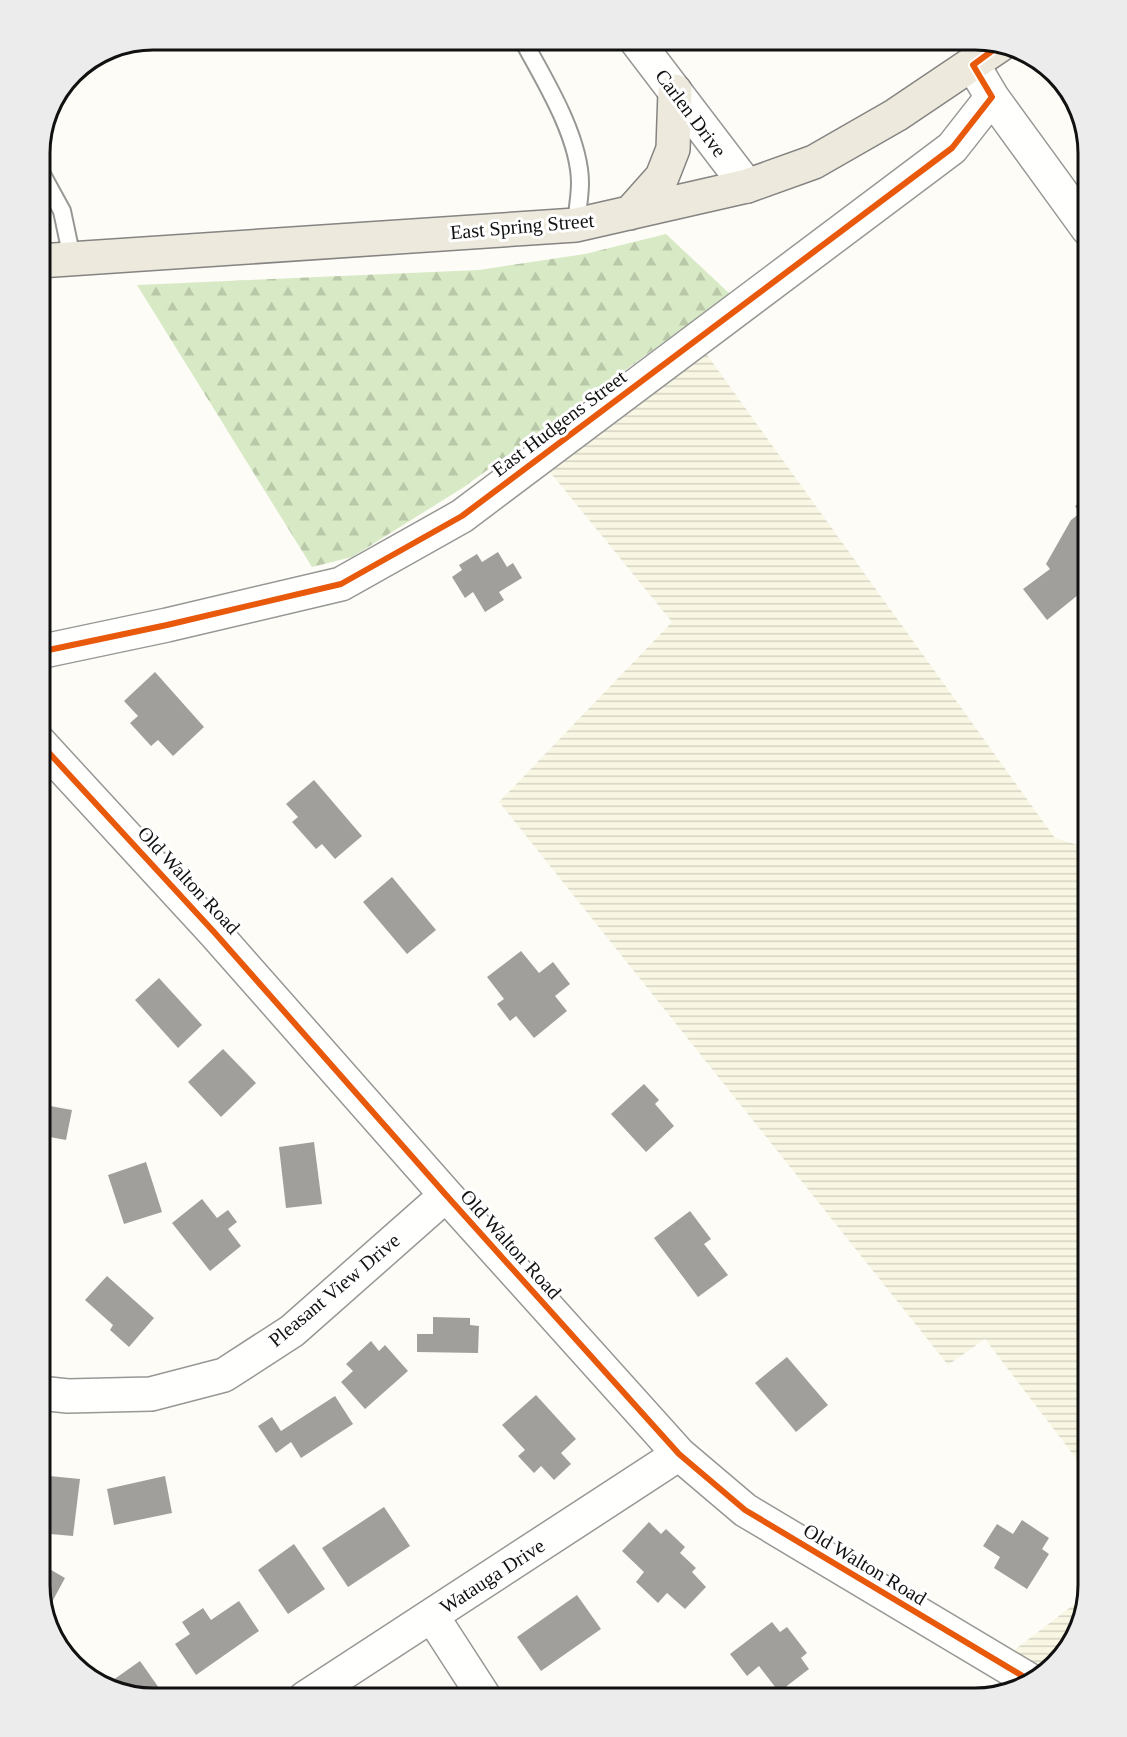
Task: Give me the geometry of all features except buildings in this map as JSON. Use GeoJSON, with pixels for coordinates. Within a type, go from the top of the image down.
{"type":"FeatureCollection","features":[{"type":"Feature","properties":{"kind":"main road","name":"East Spring Street"},"geometry":{"type":"LineString","coordinates":[[50,260],[576,225],[747,186],[813,162],[896,115],[992,51]]}},
{"type":"Feature","properties":{"kind":"main road"},"geometry":{"type":"LineString","coordinates":[[630,213],[662,177],[673,149],[675,91]]}},
{"type":"Feature","properties":{"kind":"street","name":"Carlen Drive"},"geometry":{"type":"LineString","coordinates":[[643,50],[747,186]]}},
{"type":"Feature","properties":{"kind":"street"},"geometry":{"type":"LineString","coordinates":[[974,65],[992,97],[1078,215]]}},
{"type":"Feature","properties":{"kind":"street","name":"East Hudgens Street"},"geometry":{"type":"LineString","coordinates":[[50,650],[167,626],[341,584],[462,516],[952,148],[992,97]]}},
{"type":"Feature","properties":{"kind":"street","name":"Old Walton Road"},"geometry":{"type":"LineString","coordinates":[[50,754],[214,932],[679,1455],[745,1510],[1022,1676]]}},
{"type":"Feature","properties":{"kind":"street","name":"Pleasant View Drive"},"geometry":{"type":"LineString","coordinates":[[50,1394],[68,1396],[151,1394],[224,1375],[292,1331],[446,1195]]}},
{"type":"Feature","properties":{"kind":"street","name":"Watauga Drive"},"geometry":{"type":"LineString","coordinates":[[322,1687],[679,1455]]}},
{"type":"Feature","properties":{"kind":"street"},"geometry":{"type":"LineString","coordinates":[[432,1616],[478,1687]]}},
{"type":"Feature","properties":{"kind":"lane"},"geometry":{"type":"LineString","coordinates":[[528,50],[547,84],[571,137],[580,182],[576,225]]}},
{"type":"Feature","properties":{"kind":"lane"},"geometry":{"type":"LineString","coordinates":[[50,189],[62,211],[72,258]]}},
{"type":"Feature","properties":{"kind":"shaded area"},"geometry":{"type":"Polygon","coordinates":[[[705,352],[1055,838],[1078,845],[1078,1461],[985,1339],[948,1365],[499,802],[672,622],[550,472],[705,352]]]}},
{"type":"Feature","properties":{"kind":"shaded area"},"geometry":{"type":"Polygon","coordinates":[[[1076,1603],[1064,1636],[1039,1664],[1013,1651],[1076,1603]]]}},
{"type":"Feature","properties":{"kind":"green space"},"geometry":{"type":"Polygon","coordinates":[[[666,234],[730,294],[464,487],[352,557],[312,567],[137,285],[479,270],[585,254],[666,234]]]}},
{"type":"Feature","properties":{"kind":"cycle path"},"geometry":{"type":"LineString","coordinates":[[50,650],[341,584],[462,516],[952,148],[992,97],[973,65],[992,51]]}},
{"type":"Feature","properties":{"kind":"cycle path"},"geometry":{"type":"LineString","coordinates":[[50,754],[214,932],[679,1454],[745,1510],[1022,1676]]}}]}
